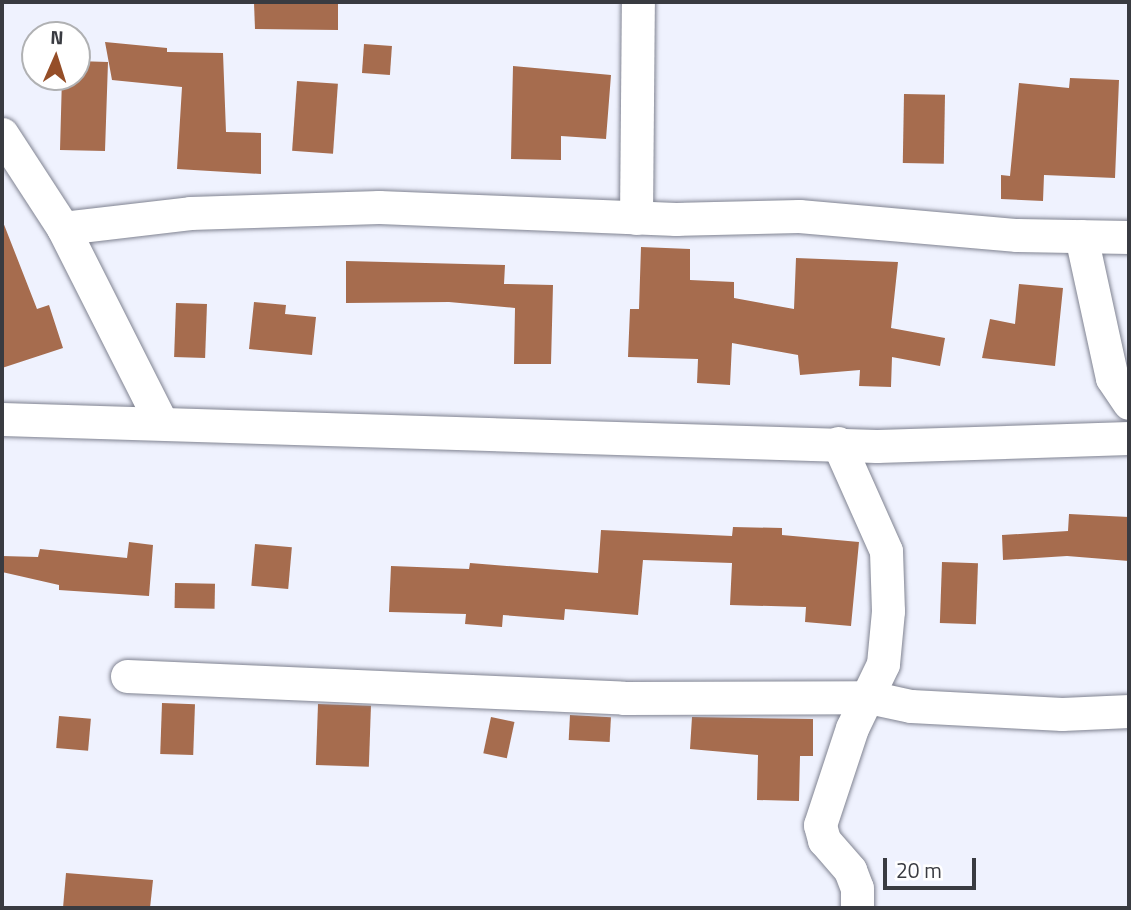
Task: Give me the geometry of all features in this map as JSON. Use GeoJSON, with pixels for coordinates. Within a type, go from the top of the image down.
{"type":"FeatureCollection","features":[{"type":"Feature","properties":{"kind":"street"},"geometry":{"type":"LineString","coordinates":[[636,218],[638,2]]}},
{"type":"Feature","properties":{"kind":"street"},"geometry":{"type":"LineString","coordinates":[[2,134],[63,228],[161,422]]}},
{"type":"Feature","properties":{"kind":"street"},"geometry":{"type":"LineString","coordinates":[[63,228],[190,213],[379,207],[517,209],[636,218],[799,216],[1017,235],[1129,237]]}},
{"type":"Feature","properties":{"kind":"street"},"geometry":{"type":"LineString","coordinates":[[1081,236],[1112,378],[1129,403]]}},
{"type":"Feature","properties":{"kind":"street"},"geometry":{"type":"LineString","coordinates":[[2,419],[877,446],[1129,438]]}},
{"type":"Feature","properties":{"kind":"street"},"geometry":{"type":"LineString","coordinates":[[838,443],[886,551],[888,611],[883,664],[852,728],[820,825],[824,840],[850,870],[858,888],[857,908]]}},
{"type":"Feature","properties":{"kind":"street"},"geometry":{"type":"LineString","coordinates":[[127,676],[624,698],[869,697],[972,711],[1129,711]]}},
{"type":"Feature","properties":{"kind":"building"},"geometry":{"type":"Polygon","coordinates":[[[338,2],[338,30],[255,29],[254,3],[338,2]]]}},
{"type":"Feature","properties":{"kind":"building"},"geometry":{"type":"Polygon","coordinates":[[[105,42],[167,48],[167,52],[223,53],[226,132],[261,133],[261,174],[177,169],[182,87],[112,80],[105,42]]]}},
{"type":"Feature","properties":{"kind":"building"},"geometry":{"type":"Polygon","coordinates":[[[364,44],[392,46],[390,75],[362,73],[364,44]]]}},
{"type":"Feature","properties":{"kind":"building"},"geometry":{"type":"Polygon","coordinates":[[[91,61],[108,62],[105,151],[60,150],[62,91],[91,91],[91,61]]]}},
{"type":"Feature","properties":{"kind":"building"},"geometry":{"type":"Polygon","coordinates":[[[513,66],[611,75],[606,139],[561,136],[561,160],[511,159],[513,66]]]}},
{"type":"Feature","properties":{"kind":"building"},"geometry":{"type":"Polygon","coordinates":[[[1070,78],[1119,80],[1115,178],[1044,175],[1043,201],[1001,199],[1001,175],[1010,176],[1019,83],[1069,88],[1070,78]]]}},
{"type":"Feature","properties":{"kind":"building"},"geometry":{"type":"Polygon","coordinates":[[[297,81],[338,84],[333,154],[292,151],[297,81]]]}},
{"type":"Feature","properties":{"kind":"building"},"geometry":{"type":"Polygon","coordinates":[[[904,94],[945,95],[944,164],[903,163],[904,94]]]}},
{"type":"Feature","properties":{"kind":"building"},"geometry":{"type":"Polygon","coordinates":[[[3,222],[37,309],[49,305],[63,348],[2,368],[3,222]]]}},
{"type":"Feature","properties":{"kind":"building"},"geometry":{"type":"Polygon","coordinates":[[[641,247],[690,249],[690,280],[734,282],[734,298],[794,309],[796,258],[898,262],[891,328],[945,338],[940,366],[892,357],[891,387],[859,386],[860,370],[800,375],[798,355],[732,343],[730,385],[697,383],[698,359],[628,357],[630,309],[639,309],[641,247]]]}},
{"type":"Feature","properties":{"kind":"building"},"geometry":{"type":"Polygon","coordinates":[[[346,261],[505,265],[504,284],[553,285],[551,364],[514,364],[515,308],[449,302],[346,303],[346,261]]]}},
{"type":"Feature","properties":{"kind":"building"},"geometry":{"type":"Polygon","coordinates":[[[1019,284],[1063,288],[1055,366],[982,358],[990,319],[1015,324],[1019,284]]]}},
{"type":"Feature","properties":{"kind":"building"},"geometry":{"type":"Polygon","coordinates":[[[254,302],[286,305],[285,314],[316,317],[312,355],[249,349],[254,302]]]}},
{"type":"Feature","properties":{"kind":"building"},"geometry":{"type":"Polygon","coordinates":[[[176,303],[207,304],[205,358],[174,357],[176,303]]]}},
{"type":"Feature","properties":{"kind":"building"},"geometry":{"type":"Polygon","coordinates":[[[1069,514],[1129,517],[1129,561],[1067,556],[1003,560],[1002,535],[1068,531],[1069,514]]]}},
{"type":"Feature","properties":{"kind":"building"},"geometry":{"type":"Polygon","coordinates":[[[733,527],[782,528],[782,535],[859,542],[851,626],[805,622],[806,607],[730,605],[732,563],[643,560],[638,615],[565,609],[564,620],[503,615],[502,627],[465,624],[466,614],[389,612],[391,566],[469,569],[470,563],[598,573],[601,530],[732,536],[733,527]]]}},
{"type":"Feature","properties":{"kind":"building"},"geometry":{"type":"Polygon","coordinates":[[[129,542],[153,545],[149,596],[59,590],[59,585],[2,572],[2,556],[38,557],[40,549],[127,558],[129,542]]]}},
{"type":"Feature","properties":{"kind":"building"},"geometry":{"type":"Polygon","coordinates":[[[255,544],[292,547],[288,589],[251,586],[255,544]]]}},
{"type":"Feature","properties":{"kind":"building"},"geometry":{"type":"Polygon","coordinates":[[[942,562],[978,563],[976,624],[940,623],[942,562]]]}},
{"type":"Feature","properties":{"kind":"building"},"geometry":{"type":"Polygon","coordinates":[[[175,583],[215,584],[215,609],[175,608],[175,583]]]}},
{"type":"Feature","properties":{"kind":"building"},"geometry":{"type":"Polygon","coordinates":[[[162,703],[195,704],[193,755],[160,754],[162,703]]]}},
{"type":"Feature","properties":{"kind":"building"},"geometry":{"type":"Polygon","coordinates":[[[318,704],[371,706],[369,767],[316,765],[318,704]]]}},
{"type":"Feature","properties":{"kind":"building"},"geometry":{"type":"Polygon","coordinates":[[[570,715],[611,717],[610,742],[569,740],[570,715]]]}},
{"type":"Feature","properties":{"kind":"building"},"geometry":{"type":"Polygon","coordinates":[[[59,716],[91,719],[88,751],[56,748],[59,716]]]}},
{"type":"Feature","properties":{"kind":"building"},"geometry":{"type":"Polygon","coordinates":[[[491,717],[514,722],[507,758],[483,753],[491,717]]]}},
{"type":"Feature","properties":{"kind":"building"},"geometry":{"type":"Polygon","coordinates":[[[692,717],[813,719],[813,756],[800,756],[799,801],[757,800],[758,755],[690,749],[692,717]]]}},
{"type":"Feature","properties":{"kind":"building"},"geometry":{"type":"Polygon","coordinates":[[[66,873],[153,880],[150,908],[63,908],[66,873]]]}}]}
